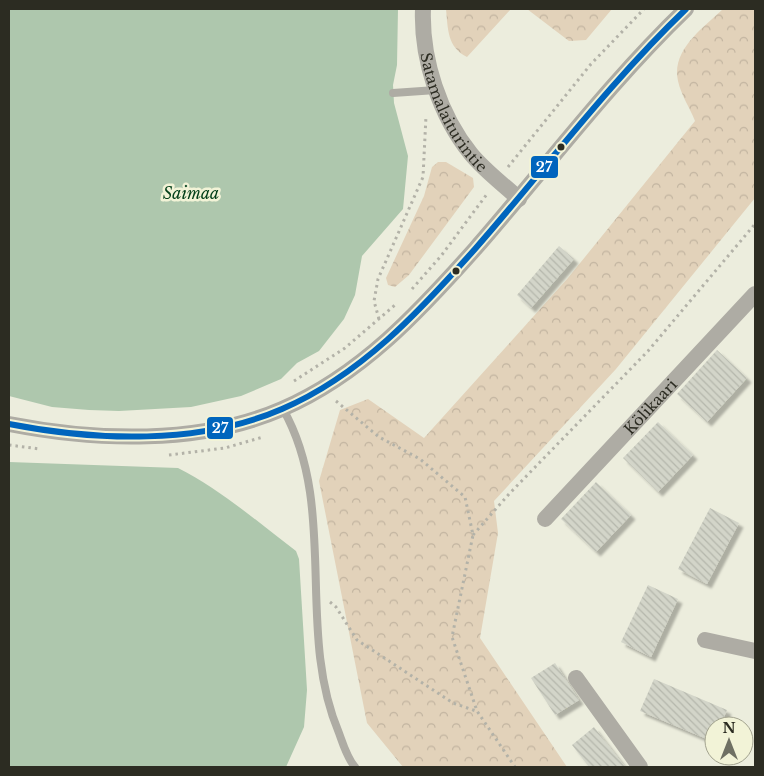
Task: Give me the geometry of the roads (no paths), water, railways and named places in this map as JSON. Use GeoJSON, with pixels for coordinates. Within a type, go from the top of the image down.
{"type":"FeatureCollection","features":[{"type":"Feature","properties":{"kind":"street","name":"Satamalaiturintie"},"geometry":{"type":"LineString","coordinates":[[423,9],[430,91],[467,149],[519,199]]}},
{"type":"Feature","properties":{"kind":"street"},"geometry":{"type":"LineString","coordinates":[[9,424],[31,428],[135,436],[220,428],[283,409],[327,386],[387,340],[443,285],[519,199],[589,113],[686,9]]}},
{"type":"Feature","properties":{"kind":"street","name":"Kölikaari"},"geometry":{"type":"LineString","coordinates":[[545,519],[755,294]]}},
{"type":"Feature","properties":{"kind":"street"},"geometry":{"type":"LineString","coordinates":[[704,640],[755,651]]}},
{"type":"Feature","properties":{"kind":"street"},"geometry":{"type":"LineString","coordinates":[[576,678],[640,767]]}},
{"type":"Feature","properties":{"kind":"lane"},"geometry":{"type":"LineString","coordinates":[[393,94],[430,91]]}},
{"type":"Feature","properties":{"kind":"lane"},"geometry":{"type":"LineString","coordinates":[[283,409],[292,425],[308,473],[316,553],[318,638],[328,709],[355,767]]}},
{"type":"Feature","properties":{"kind":"water","name":"Saimaa"},"geometry":{"type":"Polygon","coordinates":[[[9,9],[398,9],[397,65],[393,85],[394,103],[408,156],[403,209],[362,256],[355,295],[344,319],[319,351],[297,363],[281,379],[241,396],[191,407],[119,411],[89,410],[52,407],[9,396],[9,9]]]}},
{"type":"Feature","properties":{"kind":"water"},"geometry":{"type":"Polygon","coordinates":[[[9,462],[178,468],[224,496],[296,551],[299,559],[307,690],[304,727],[286,767],[9,767],[9,462]]]}}]}
